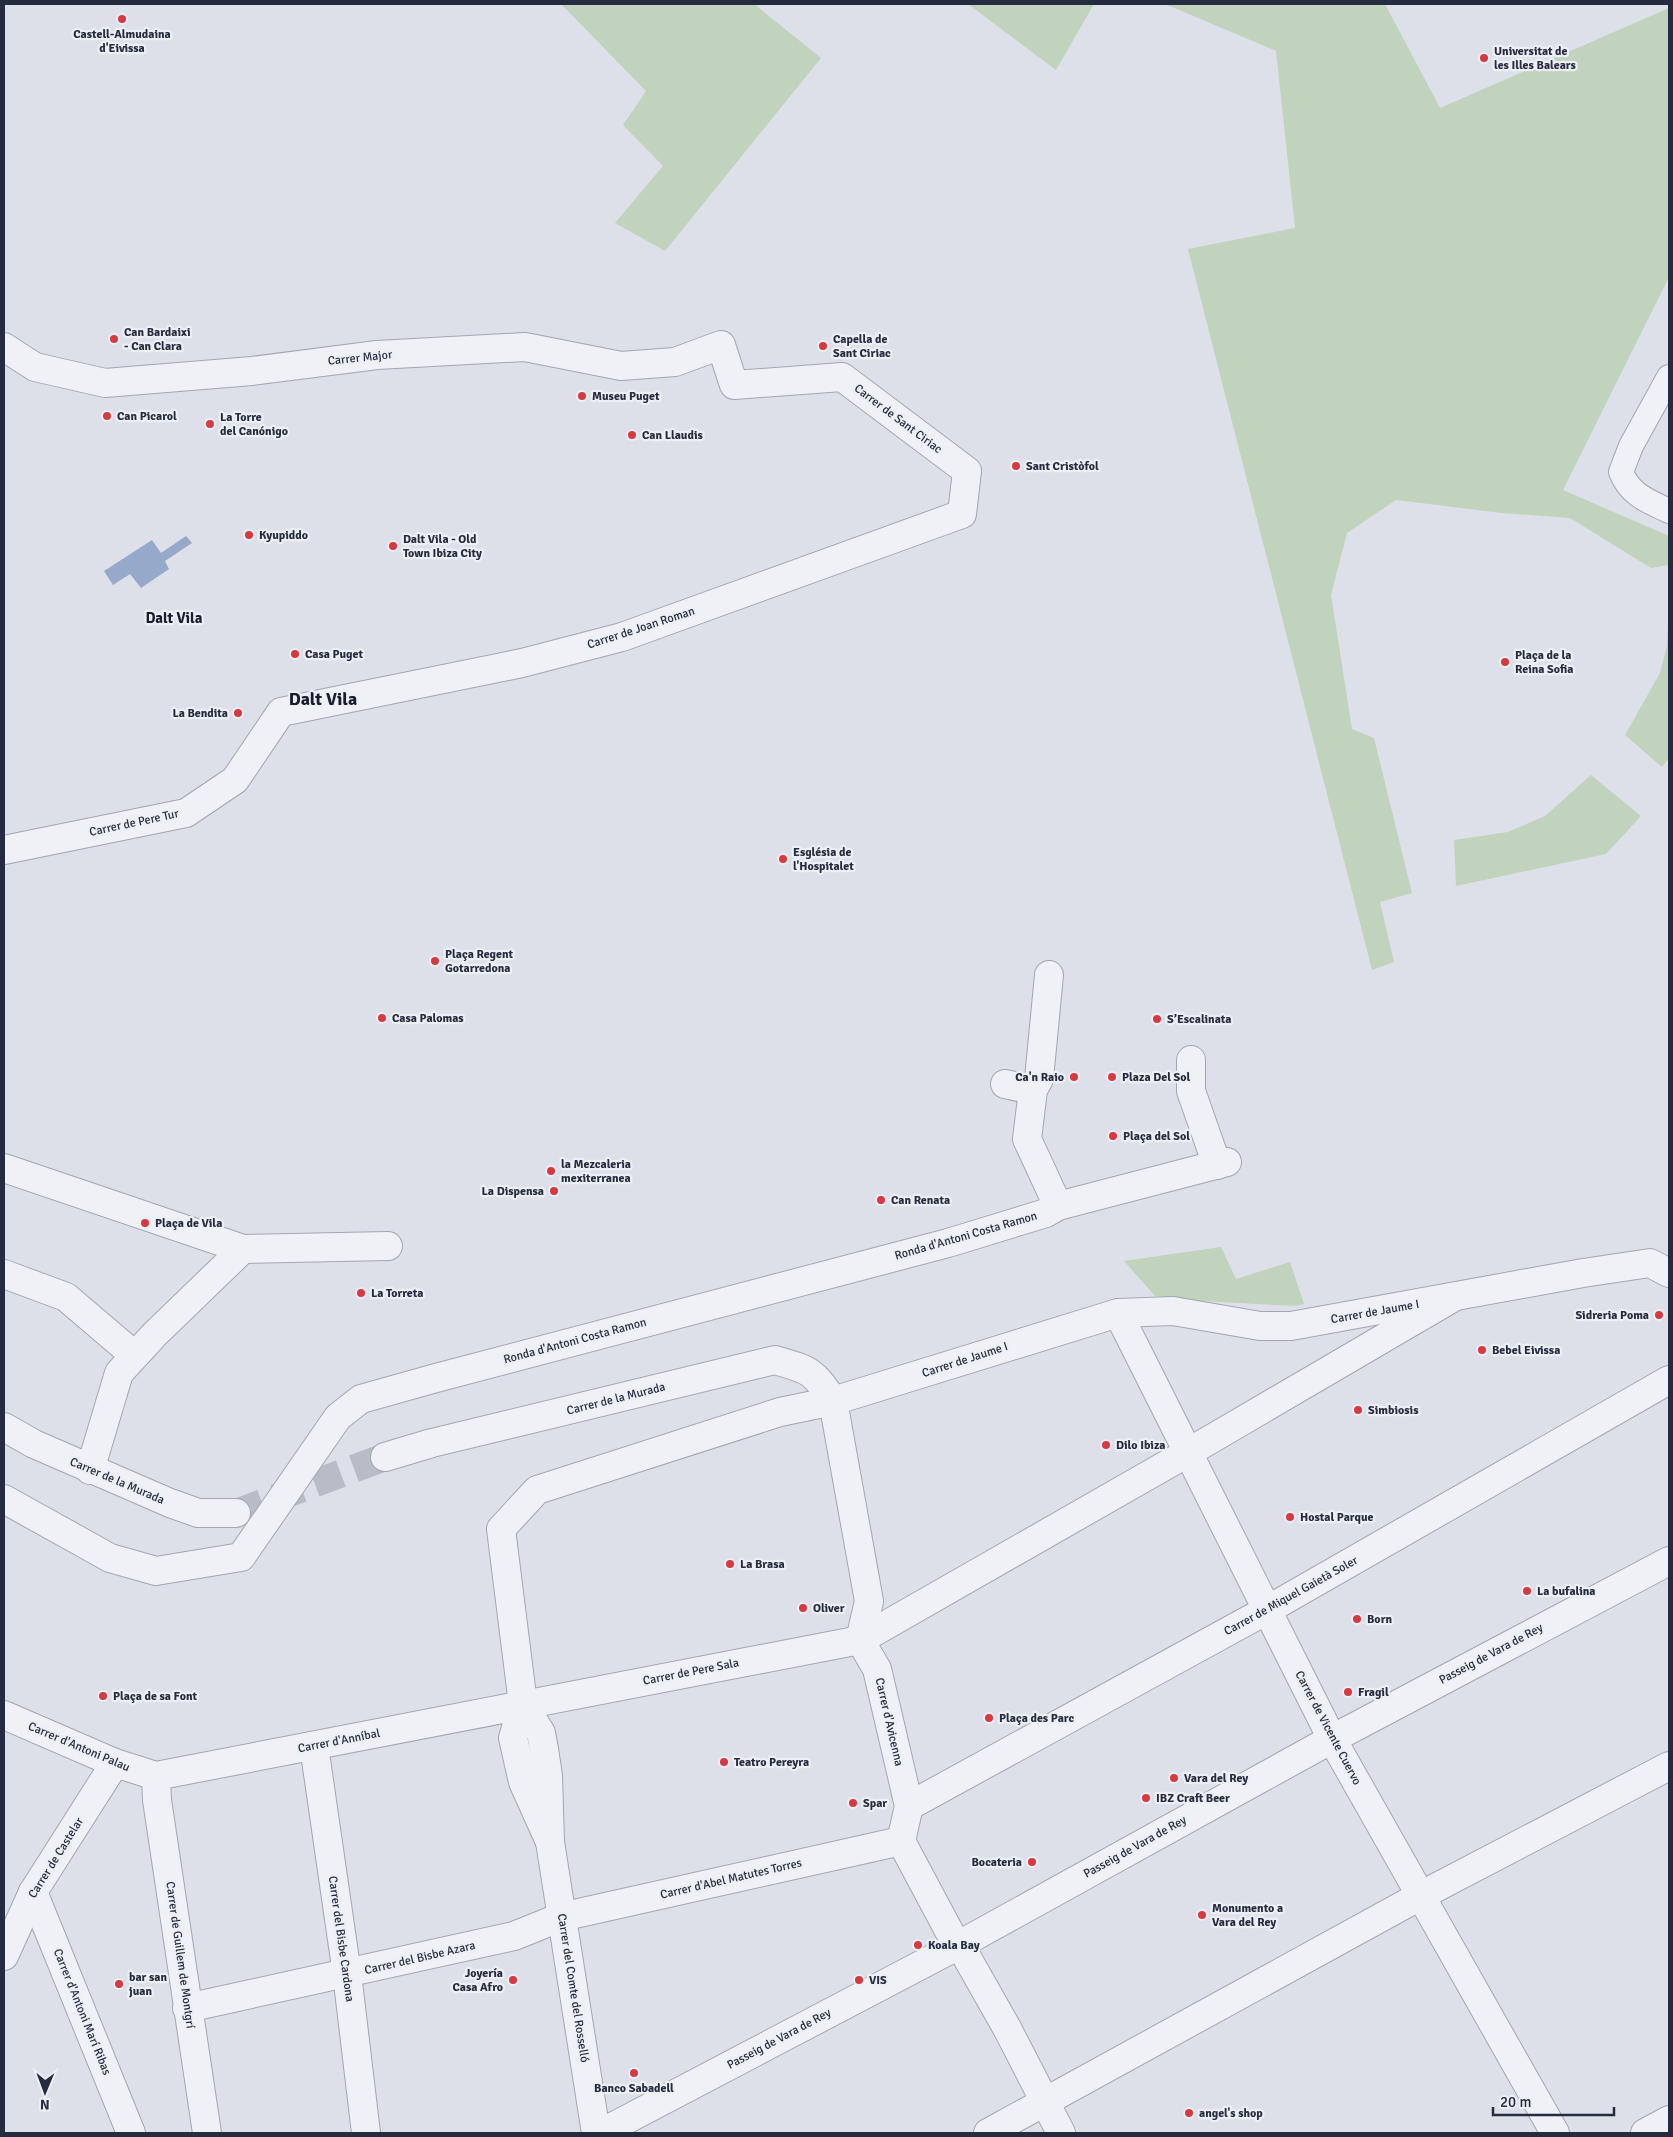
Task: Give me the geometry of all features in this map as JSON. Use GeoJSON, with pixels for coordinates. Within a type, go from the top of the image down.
{"type":"FeatureCollection","features":[{"type":"Feature","properties":{"kind":"street","name":"Carrer Major"},"geometry":{"type":"LineString","coordinates":[[4,347],[35,367],[105,383],[252,371],[377,355],[526,348],[621,366],[675,362],[721,345]]}},
{"type":"Feature","properties":{"kind":"street","name":"Carrer de Sant Ciriac"},"geometry":{"type":"LineString","coordinates":[[721,345],[734,385],[842,377],[967,471],[962,514]]}},
{"type":"Feature","properties":{"kind":"street","name":"Carrer de Joan Roman"},"geometry":{"type":"LineString","coordinates":[[280,712],[522,663],[622,637],[962,514]]}},
{"type":"Feature","properties":{"kind":"street","name":"Carrer de Pere Tur"},"geometry":{"type":"LineString","coordinates":[[4,850],[186,812],[235,780],[280,712]]}},
{"type":"Feature","properties":{"kind":"street"},"geometry":{"type":"LineString","coordinates":[[1049,975],[1039,1079],[1033,1090],[1027,1139],[1058,1206]]}},
{"type":"Feature","properties":{"kind":"street","name":"Ronda d'Antoni Costa Ramon"},"geometry":{"type":"LineString","coordinates":[[4,1499],[110,1558],[156,1571],[242,1557],[338,1417],[361,1399],[948,1243],[1046,1213],[1058,1206],[1222,1163],[1196,1089],[1191,1060]]}},
{"type":"Feature","properties":{"kind":"street"},"geometry":{"type":"LineString","coordinates":[[1005,1084],[1033,1090]]}},
{"type":"Feature","properties":{"kind":"street"},"geometry":{"type":"LineString","coordinates":[[4,1168],[243,1249],[388,1246]]}},
{"type":"Feature","properties":{"kind":"street"},"geometry":{"type":"LineString","coordinates":[[90,1470],[118,1373],[134,1355],[243,1249]]}},
{"type":"Feature","properties":{"kind":"street","name":"Carrer de Jaume I"},"geometry":{"type":"LineString","coordinates":[[501,1530],[537,1490],[780,1412],[833,1402],[1118,1313],[1173,1311],[1260,1326],[1291,1326],[1454,1298],[1583,1273],[1650,1263],[1669,1273]]}},
{"type":"Feature","properties":{"kind":"street"},"geometry":{"type":"LineString","coordinates":[[4,1274],[66,1297],[134,1355]]}},
{"type":"Feature","properties":{"kind":"street","name":"Carrer de Jaume I"},"geometry":{"type":"LineString","coordinates":[[860,1640],[1454,1298]]}},
{"type":"Feature","properties":{"kind":"street","name":"Carrer de Vicente Cuervo"},"geometry":{"type":"LineString","coordinates":[[1118,1313],[1332,1739],[1555,2133]]}},
{"type":"Feature","properties":{"kind":"street","name":"Carrer de la Murada"},"geometry":{"type":"LineString","coordinates":[[385,1456],[776,1360],[803,1368],[820,1380],[833,1402]]}},
{"type":"Feature","properties":{"kind":"street","name":"Carrer de Miquel Gaietà Soler"},"geometry":{"type":"LineString","coordinates":[[909,1806],[1267,1610],[1669,1380]]}},
{"type":"Feature","properties":{"kind":"street"},"geometry":{"type":"LineString","coordinates":[[833,1402],[870,1602],[860,1640]]}},
{"type":"Feature","properties":{"kind":"street","name":"Carrer de la Murada"},"geometry":{"type":"LineString","coordinates":[[4,1427],[34,1444],[90,1470],[198,1513],[236,1513]]}},
{"type":"Feature","properties":{"kind":"street","name":"Carrer del Comte del Rosselló"},"geometry":{"type":"LineString","coordinates":[[501,1530],[523,1704],[541,1733],[548,1776],[550,1842],[596,2133]]}},
{"type":"Feature","properties":{"kind":"street","name":"Passeig de Vara de Rey"},"geometry":{"type":"LineString","coordinates":[[601,2133],[957,1946],[1332,1739],[1669,1561]]}},
{"type":"Feature","properties":{"kind":"street","name":"Carrer de Pere Sala"},"geometry":{"type":"LineString","coordinates":[[523,1704],[860,1640]]}},
{"type":"Feature","properties":{"kind":"street","name":"Carrer d'Avicenna"},"geometry":{"type":"LineString","coordinates":[[860,1640],[877,1669],[909,1806],[901,1841]]}},
{"type":"Feature","properties":{"kind":"street","name":"Carrer d'Anníbal"},"geometry":{"type":"LineString","coordinates":[[156,1776],[523,1704]]}},
{"type":"Feature","properties":{"kind":"street","name":"Carrer d'Antoni Palau"},"geometry":{"type":"LineString","coordinates":[[4,1715],[115,1763],[156,1776]]}},
{"type":"Feature","properties":{"kind":"street","name":"Carrer del Bisbe Cardona"},"geometry":{"type":"LineString","coordinates":[[314,1746],[347,1974],[366,2133]]}},
{"type":"Feature","properties":{"kind":"street","name":"Carrer de Castelar"},"geometry":{"type":"LineString","coordinates":[[4,1956],[33,1892],[115,1763]]}},
{"type":"Feature","properties":{"kind":"street"},"geometry":{"type":"LineString","coordinates":[[988,2133],[1420,1896],[1669,1766]]}},
{"type":"Feature","properties":{"kind":"street","name":"Carrer de Guillem de Montgrí"},"geometry":{"type":"LineString","coordinates":[[156,1776],[157,1800],[207,2133]]}},
{"type":"Feature","properties":{"kind":"street"},"geometry":{"type":"LineString","coordinates":[[901,1841],[957,1946],[965,1954],[1008,2030],[1061,2133]]}},
{"type":"Feature","properties":{"kind":"street","name":"Carrer d'Abel Matutes Torres"},"geometry":{"type":"LineString","coordinates":[[562,1917],[901,1841]]}},
{"type":"Feature","properties":{"kind":"street","name":"Carrer d'Antoni Marí Ribas"},"geometry":{"type":"LineString","coordinates":[[33,1892],[131,2133]]}},
{"type":"Feature","properties":{"kind":"street","name":"Carrer del Bisbe Azara"},"geometry":{"type":"LineString","coordinates":[[187,2008],[514,1936],[562,1917]]}},
{"type":"Feature","properties":{"kind":"street"},"geometry":{"type":"LineString","coordinates":[[1646,2133],[1669,2120]]}},
{"type":"Feature","properties":{"kind":"lane"},"geometry":{"type":"LineString","coordinates":[[1669,377],[1631,446],[1621,472],[1626,486],[1645,500],[1669,510]]}},
{"type":"Feature","properties":{"kind":"green space"},"geometry":{"type":"Polygon","coordinates":[[[561,4],[754,4],[821,58],[665,251],[615,223],[663,166],[623,125],[646,91],[561,4]]]}},
{"type":"Feature","properties":{"kind":"green space"},"geometry":{"type":"Polygon","coordinates":[[[968,4],[1094,4],[1056,70],[968,4]]]}},
{"type":"Feature","properties":{"kind":"green space"},"geometry":{"type":"Polygon","coordinates":[[[1165,4],[1385,4],[1440,108],[1669,8],[1669,277],[1563,490],[1669,536],[1669,565],[1651,568],[1570,518],[1502,513],[1396,500],[1347,533],[1331,595],[1352,729],[1374,738],[1412,893],[1380,902],[1394,962],[1372,970],[1188,249],[1295,228],[1276,51],[1165,4]]]}},
{"type":"Feature","properties":{"kind":"green space"},"geometry":{"type":"Polygon","coordinates":[[[1669,599],[1669,758],[1662,767],[1625,735],[1660,673],[1667,646],[1669,599]]]}},
{"type":"Feature","properties":{"kind":"green space"},"geometry":{"type":"Polygon","coordinates":[[[1591,775],[1641,816],[1606,854],[1456,886],[1454,840],[1508,832],[1545,816],[1591,775]]]}},
{"type":"Feature","properties":{"kind":"green space"},"geometry":{"type":"Polygon","coordinates":[[[1221,1247],[1236,1279],[1290,1262],[1304,1304],[1295,1306],[1201,1301],[1155,1296],[1124,1261],[1221,1247]]]}},
{"type":"Feature","properties":{"kind":"water"},"geometry":{"type":"Polygon","coordinates":[[[186,536],[192,543],[165,561],[169,569],[141,588],[130,574],[113,585],[104,571],[152,540],[161,553],[186,536]]]}},
{"type":"Feature","properties":{"kind":"tunnel"},"geometry":{"type":"LineString","coordinates":[[236,1513],[385,1457]]}},
{"type":"Feature","properties":{"kind":"place","name":"Castell-Almudaina d'Eivissa"},"geometry":{"type":"Point","coordinates":[122,19]}},
{"type":"Feature","properties":{"kind":"place","name":"Universitat de les Illes Balears"},"geometry":{"type":"Point","coordinates":[1484,58]}},
{"type":"Feature","properties":{"kind":"place","name":"Can Bardaixi - Can Clara"},"geometry":{"type":"Point","coordinates":[114,339]}},
{"type":"Feature","properties":{"kind":"place","name":"Capella de Sant Ciriac"},"geometry":{"type":"Point","coordinates":[823,346]}},
{"type":"Feature","properties":{"kind":"place","name":"Museu Puget"},"geometry":{"type":"Point","coordinates":[582,396]}},
{"type":"Feature","properties":{"kind":"place","name":"Can Picarol"},"geometry":{"type":"Point","coordinates":[107,416]}},
{"type":"Feature","properties":{"kind":"place","name":"La Torre del Canónigo"},"geometry":{"type":"Point","coordinates":[210,424]}},
{"type":"Feature","properties":{"kind":"place","name":"Can Llaudis"},"geometry":{"type":"Point","coordinates":[632,435]}},
{"type":"Feature","properties":{"kind":"place","name":"Sant Cristòfol"},"geometry":{"type":"Point","coordinates":[1016,466]}},
{"type":"Feature","properties":{"kind":"place","name":"Kyupiddo"},"geometry":{"type":"Point","coordinates":[249,535]}},
{"type":"Feature","properties":{"kind":"place","name":"Dalt Vila - Old Town Ibiza City"},"geometry":{"type":"Point","coordinates":[393,546]}},
{"type":"Feature","properties":{"kind":"place","name":"Casa Puget"},"geometry":{"type":"Point","coordinates":[295,654]}},
{"type":"Feature","properties":{"kind":"place","name":"Plaça de la Reina Sofia"},"geometry":{"type":"Point","coordinates":[1505,662]}},
{"type":"Feature","properties":{"kind":"place","name":"La Bendita"},"geometry":{"type":"Point","coordinates":[238,713]}},
{"type":"Feature","properties":{"kind":"place","name":"Església de l'Hospitalet"},"geometry":{"type":"Point","coordinates":[783,859]}},
{"type":"Feature","properties":{"kind":"place","name":"Plaça Regent Gotarredona"},"geometry":{"type":"Point","coordinates":[435,961]}},
{"type":"Feature","properties":{"kind":"place","name":"Casa Palomas"},"geometry":{"type":"Point","coordinates":[382,1018]}},
{"type":"Feature","properties":{"kind":"place","name":"S’Escalinata"},"geometry":{"type":"Point","coordinates":[1157,1019]}},
{"type":"Feature","properties":{"kind":"place","name":"Ca'n Raio"},"geometry":{"type":"Point","coordinates":[1074,1077]}},
{"type":"Feature","properties":{"kind":"place","name":"Plaza Del Sol"},"geometry":{"type":"Point","coordinates":[1112,1077]}},
{"type":"Feature","properties":{"kind":"place","name":"Plaça del Sol"},"geometry":{"type":"Point","coordinates":[1113,1136]}},
{"type":"Feature","properties":{"kind":"place","name":"la Mezcaleria mexiterranea"},"geometry":{"type":"Point","coordinates":[551,1171]}},
{"type":"Feature","properties":{"kind":"place","name":"La Dispensa"},"geometry":{"type":"Point","coordinates":[554,1191]}},
{"type":"Feature","properties":{"kind":"place","name":"Can Renata"},"geometry":{"type":"Point","coordinates":[881,1200]}},
{"type":"Feature","properties":{"kind":"place","name":"Plaça de Vila"},"geometry":{"type":"Point","coordinates":[145,1223]}},
{"type":"Feature","properties":{"kind":"place","name":"La Torreta"},"geometry":{"type":"Point","coordinates":[361,1293]}},
{"type":"Feature","properties":{"kind":"place","name":"Sidreria Poma"},"geometry":{"type":"Point","coordinates":[1659,1315]}},
{"type":"Feature","properties":{"kind":"place","name":"Bebel Eivissa"},"geometry":{"type":"Point","coordinates":[1482,1350]}},
{"type":"Feature","properties":{"kind":"place","name":"Simbiosis"},"geometry":{"type":"Point","coordinates":[1358,1410]}},
{"type":"Feature","properties":{"kind":"place","name":"Dilo Ibiza"},"geometry":{"type":"Point","coordinates":[1106,1445]}},
{"type":"Feature","properties":{"kind":"place","name":"Hostal Parque"},"geometry":{"type":"Point","coordinates":[1290,1517]}},
{"type":"Feature","properties":{"kind":"place","name":"La Brasa"},"geometry":{"type":"Point","coordinates":[730,1564]}},
{"type":"Feature","properties":{"kind":"place","name":"La bufalina"},"geometry":{"type":"Point","coordinates":[1527,1591]}},
{"type":"Feature","properties":{"kind":"place","name":"Oliver"},"geometry":{"type":"Point","coordinates":[803,1608]}},
{"type":"Feature","properties":{"kind":"place","name":"Born"},"geometry":{"type":"Point","coordinates":[1357,1619]}},
{"type":"Feature","properties":{"kind":"place","name":"Fragil"},"geometry":{"type":"Point","coordinates":[1348,1692]}},
{"type":"Feature","properties":{"kind":"place","name":"Plaça de sa Font"},"geometry":{"type":"Point","coordinates":[103,1696]}},
{"type":"Feature","properties":{"kind":"place","name":"Plaça des Parc"},"geometry":{"type":"Point","coordinates":[989,1718]}},
{"type":"Feature","properties":{"kind":"place","name":"Teatro Pereyra"},"geometry":{"type":"Point","coordinates":[724,1762]}},
{"type":"Feature","properties":{"kind":"place","name":"Vara del Rey"},"geometry":{"type":"Point","coordinates":[1174,1778]}},
{"type":"Feature","properties":{"kind":"place","name":"IBZ Craft Beer"},"geometry":{"type":"Point","coordinates":[1146,1798]}},
{"type":"Feature","properties":{"kind":"place","name":"Spar"},"geometry":{"type":"Point","coordinates":[853,1803]}},
{"type":"Feature","properties":{"kind":"place","name":"Bocateria"},"geometry":{"type":"Point","coordinates":[1032,1862]}},
{"type":"Feature","properties":{"kind":"place","name":"Monumento a Vara del Rey"},"geometry":{"type":"Point","coordinates":[1202,1915]}},
{"type":"Feature","properties":{"kind":"place","name":"Koala Bay"},"geometry":{"type":"Point","coordinates":[918,1945]}},
{"type":"Feature","properties":{"kind":"place","name":"Joyería Casa Afro"},"geometry":{"type":"Point","coordinates":[513,1980]}},
{"type":"Feature","properties":{"kind":"place","name":"VIS"},"geometry":{"type":"Point","coordinates":[859,1980]}},
{"type":"Feature","properties":{"kind":"place","name":"bar san juan"},"geometry":{"type":"Point","coordinates":[119,1984]}},
{"type":"Feature","properties":{"kind":"place","name":"Banco Sabadell"},"geometry":{"type":"Point","coordinates":[634,2073]}},
{"type":"Feature","properties":{"kind":"place","name":"angel's shop"},"geometry":{"type":"Point","coordinates":[1189,2113]}},
{"type":"Feature","properties":{"kind":"district","name":"Dalt Vila"},"geometry":{"type":"Point","coordinates":[174,618]}},
{"type":"Feature","properties":{"kind":"district","name":"Dalt Vila"},"geometry":{"type":"Point","coordinates":[323,699]}}]}
